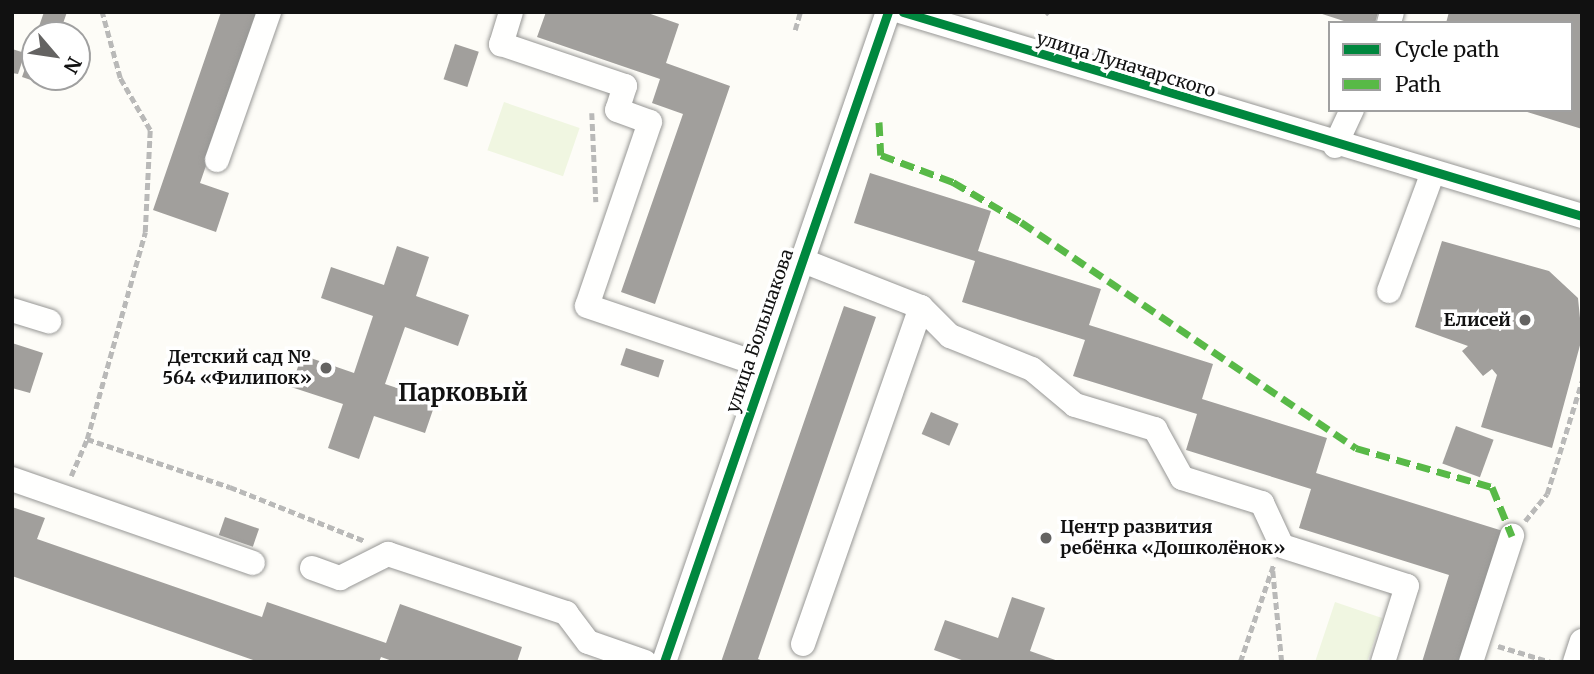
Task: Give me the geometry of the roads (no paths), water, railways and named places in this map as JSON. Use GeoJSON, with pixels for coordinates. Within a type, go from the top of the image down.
{"type":"FeatureCollection","features":[{"type":"Feature","properties":{"kind":"street"},"geometry":{"type":"LineString","coordinates":[[217,160],[269,12]]}},
{"type":"Feature","properties":{"kind":"street"},"geometry":{"type":"LineString","coordinates":[[511,12],[501,44],[625,86],[617,110],[650,122],[587,306],[764,366]]}},
{"type":"Feature","properties":{"kind":"street","name":"улица Большакова"},"geometry":{"type":"LineString","coordinates":[[664,662],[888,12]]}},
{"type":"Feature","properties":{"kind":"street","name":"улица Луначарского"},"geometry":{"type":"LineString","coordinates":[[903,12],[1335,145],[1582,216]]}},
{"type":"Feature","properties":{"kind":"street"},"geometry":{"type":"LineString","coordinates":[[1335,145],[1351,112]]}},
{"type":"Feature","properties":{"kind":"street"},"geometry":{"type":"LineString","coordinates":[[1389,291],[1433,172]]}},
{"type":"Feature","properties":{"kind":"street"},"geometry":{"type":"LineString","coordinates":[[801,260],[921,307],[950,336],[1032,369],[1075,405],[1155,429],[1182,478],[1262,503],[1277,557],[1407,586],[1383,662]]}},
{"type":"Feature","properties":{"kind":"street"},"geometry":{"type":"LineString","coordinates":[[803,644],[921,307]]}},
{"type":"Feature","properties":{"kind":"street"},"geometry":{"type":"LineString","coordinates":[[12,310],[49,321]]}},
{"type":"Feature","properties":{"kind":"street"},"geometry":{"type":"LineString","coordinates":[[12,479],[64,494],[253,564]]}},
{"type":"Feature","properties":{"kind":"street"},"geometry":{"type":"LineString","coordinates":[[1475,651],[1512,536]]}},
{"type":"Feature","properties":{"kind":"street"},"geometry":{"type":"LineString","coordinates":[[312,568],[340,578],[388,554],[566,613],[589,642],[645,662]]}},
{"type":"Feature","properties":{"kind":"street"},"geometry":{"type":"LineString","coordinates":[[1575,662],[1582,641]]}},
{"type":"Feature","properties":{"kind":"place","name":"Елисей"},"geometry":{"type":"Point","coordinates":[1525,320]}},
{"type":"Feature","properties":{"kind":"place","name":"Детский сад № 564 «Филипок»"},"geometry":{"type":"Point","coordinates":[326,368]}},
{"type":"Feature","properties":{"kind":"place","name":"Центр развития ребёнка «Дошколёнок»"},"geometry":{"type":"Point","coordinates":[1046,538]}},
{"type":"Feature","properties":{"kind":"district","name":"Парковый"},"geometry":{"type":"Point","coordinates":[463,393]}}]}
